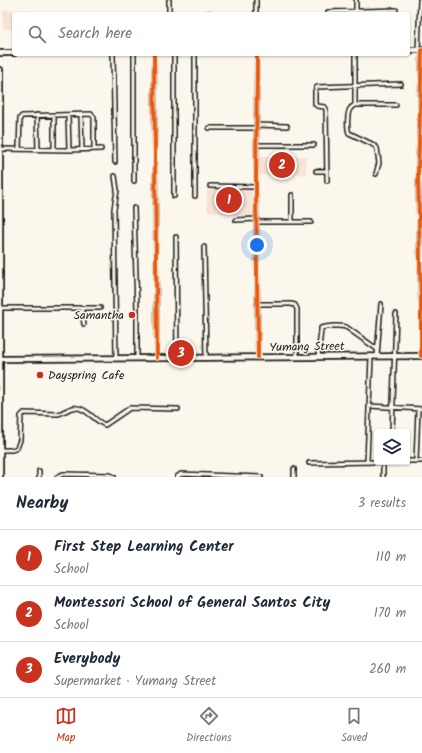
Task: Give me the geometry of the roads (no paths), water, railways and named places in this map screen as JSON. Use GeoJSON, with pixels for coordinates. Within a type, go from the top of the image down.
{"type":"FeatureCollection","features":[{"type":"Feature","properties":{"kind":"main road"},"geometry":{"type":"LineString","coordinates":[[410,50],[421,50]]}},
{"type":"Feature","properties":{"kind":"main road"},"geometry":{"type":"LineString","coordinates":[[0,54],[12,53]]}},
{"type":"Feature","properties":{"kind":"main road"},"geometry":{"type":"LineString","coordinates":[[0,70],[0,477]]}},
{"type":"Feature","properties":{"kind":"main road","name":"Yumang Street"},"geometry":{"type":"LineString","coordinates":[[0,358],[421,356]]}},
{"type":"Feature","properties":{"kind":"street"},"geometry":{"type":"LineString","coordinates":[[169,0],[169,12]]}},
{"type":"Feature","properties":{"kind":"street"},"geometry":{"type":"LineString","coordinates":[[256,0],[256,12]]}},
{"type":"Feature","properties":{"kind":"street"},"geometry":{"type":"LineString","coordinates":[[356,0],[356,12]]}},
{"type":"Feature","properties":{"kind":"street"},"geometry":{"type":"LineString","coordinates":[[420,0],[421,50],[418,174],[421,239],[421,356]]}},
{"type":"Feature","properties":{"kind":"street"},"geometry":{"type":"LineString","coordinates":[[369,12],[396,10]]}},
{"type":"Feature","properties":{"kind":"street"},"geometry":{"type":"LineString","coordinates":[[113,56],[115,162]]}},
{"type":"Feature","properties":{"kind":"street"},"geometry":{"type":"LineString","coordinates":[[134,56],[134,181]]}},
{"type":"Feature","properties":{"kind":"street"},"geometry":{"type":"LineString","coordinates":[[154,56],[157,358]]}},
{"type":"Feature","properties":{"kind":"street"},"geometry":{"type":"LineString","coordinates":[[174,56],[174,196]]}},
{"type":"Feature","properties":{"kind":"street"},"geometry":{"type":"LineString","coordinates":[[195,56],[195,196]]}},
{"type":"Feature","properties":{"kind":"street"},"geometry":{"type":"LineString","coordinates":[[257,56],[256,187],[258,357]]}},
{"type":"Feature","properties":{"kind":"street"},"geometry":{"type":"LineString","coordinates":[[355,56],[355,105]]}},
{"type":"Feature","properties":{"kind":"street"},"geometry":{"type":"LineString","coordinates":[[327,181],[326,109],[325,107],[317,106],[316,104],[316,89],[319,87],[401,84]]}},
{"type":"Feature","properties":{"kind":"street"},"geometry":{"type":"LineString","coordinates":[[376,174],[379,163],[377,148],[349,133],[349,110],[355,105],[396,105]]}},
{"type":"Feature","properties":{"kind":"street"},"geometry":{"type":"LineString","coordinates":[[19,149],[20,118],[23,115],[91,114],[94,117],[94,149]]}},
{"type":"Feature","properties":{"kind":"street"},"geometry":{"type":"LineString","coordinates":[[37,115],[38,150]]}},
{"type":"Feature","properties":{"kind":"street"},"geometry":{"type":"LineString","coordinates":[[54,115],[54,150]]}},
{"type":"Feature","properties":{"kind":"street"},"geometry":{"type":"LineString","coordinates":[[68,115],[69,150]]}},
{"type":"Feature","properties":{"kind":"street"},"geometry":{"type":"LineString","coordinates":[[81,115],[82,150]]}},
{"type":"Feature","properties":{"kind":"street"},"geometry":{"type":"LineString","coordinates":[[209,128],[287,126]]}},
{"type":"Feature","properties":{"kind":"street"},"geometry":{"type":"LineString","coordinates":[[256,145],[314,145]]}},
{"type":"Feature","properties":{"kind":"street"},"geometry":{"type":"LineString","coordinates":[[0,149],[102,149]]}},
{"type":"Feature","properties":{"kind":"street"},"geometry":{"type":"LineString","coordinates":[[316,172],[327,171]]}},
{"type":"Feature","properties":{"kind":"street"},"geometry":{"type":"LineString","coordinates":[[115,176],[117,190],[114,209],[116,358]]}},
{"type":"Feature","properties":{"kind":"street"},"geometry":{"type":"LineString","coordinates":[[210,186],[256,187]]}},
{"type":"Feature","properties":{"kind":"street"},"geometry":{"type":"LineString","coordinates":[[292,195],[292,222]]}},
{"type":"Feature","properties":{"kind":"street"},"geometry":{"type":"LineString","coordinates":[[134,208],[137,358]]}},
{"type":"Feature","properties":{"kind":"street"},"geometry":{"type":"LineString","coordinates":[[236,220],[311,222]]}},
{"type":"Feature","properties":{"kind":"street"},"geometry":{"type":"LineString","coordinates":[[176,237],[177,358]]}},
{"type":"Feature","properties":{"kind":"street"},"geometry":{"type":"LineString","coordinates":[[204,247],[206,358]]}},
{"type":"Feature","properties":{"kind":"street"},"geometry":{"type":"LineString","coordinates":[[257,304],[295,305],[297,357]]}},
{"type":"Feature","properties":{"kind":"street"},"geometry":{"type":"LineString","coordinates":[[377,356],[380,304]]}},
{"type":"Feature","properties":{"kind":"street"},"geometry":{"type":"LineString","coordinates":[[1,308],[100,308]]}},
{"type":"Feature","properties":{"kind":"street"},"geometry":{"type":"LineString","coordinates":[[82,309],[84,324]]}},
{"type":"Feature","properties":{"kind":"street"},"geometry":{"type":"LineString","coordinates":[[392,429],[396,356],[396,314]]}},
{"type":"Feature","properties":{"kind":"street"},"geometry":{"type":"LineString","coordinates":[[318,357],[321,328],[324,327],[346,327],[377,348]]}},
{"type":"Feature","properties":{"kind":"street"},"geometry":{"type":"LineString","coordinates":[[367,462],[371,356]]}},
{"type":"Feature","properties":{"kind":"street"},"geometry":{"type":"LineString","coordinates":[[369,406],[422,409]]}},
{"type":"Feature","properties":{"kind":"street"},"geometry":{"type":"LineString","coordinates":[[0,450],[12,450],[17,448],[20,440],[21,416],[24,413],[58,414],[77,408],[91,415],[104,425],[130,408],[178,409]]}},
{"type":"Feature","properties":{"kind":"street"},"geometry":{"type":"LineString","coordinates":[[416,461],[418,409]]}},
{"type":"Feature","properties":{"kind":"street"},"geometry":{"type":"LineString","coordinates":[[410,461],[422,460]]}},
{"type":"Feature","properties":{"kind":"street"},"geometry":{"type":"LineString","coordinates":[[309,463],[374,462]]}},
{"type":"Feature","properties":{"kind":"street"},"geometry":{"type":"LineString","coordinates":[[383,465],[383,477]]}},
{"type":"Feature","properties":{"kind":"street"},"geometry":{"type":"LineString","coordinates":[[294,469],[294,477]]}},
{"type":"Feature","properties":{"kind":"street"},"geometry":{"type":"LineString","coordinates":[[39,471],[39,477]]}},
{"type":"Feature","properties":{"kind":"street"},"geometry":{"type":"LineString","coordinates":[[57,477],[63,474],[110,475],[114,477]]}},
{"type":"Feature","properties":{"kind":"street"},"geometry":{"type":"LineString","coordinates":[[177,477],[181,474],[261,477]]}},
{"type":"Feature","properties":{"kind":"place","name":"Montessori School of General Santos City"},"geometry":{"type":"Point","coordinates":[282,165]}},
{"type":"Feature","properties":{"kind":"place","name":"First Step Learning Center"},"geometry":{"type":"Point","coordinates":[229,200]}},
{"type":"Feature","properties":{"kind":"place","name":"Samantha"},"geometry":{"type":"Point","coordinates":[132,315]}},
{"type":"Feature","properties":{"kind":"place","name":"Everybody"},"geometry":{"type":"Point","coordinates":[181,353]}},
{"type":"Feature","properties":{"kind":"place","name":"Dayspring Cafe"},"geometry":{"type":"Point","coordinates":[40,375]}}]}
